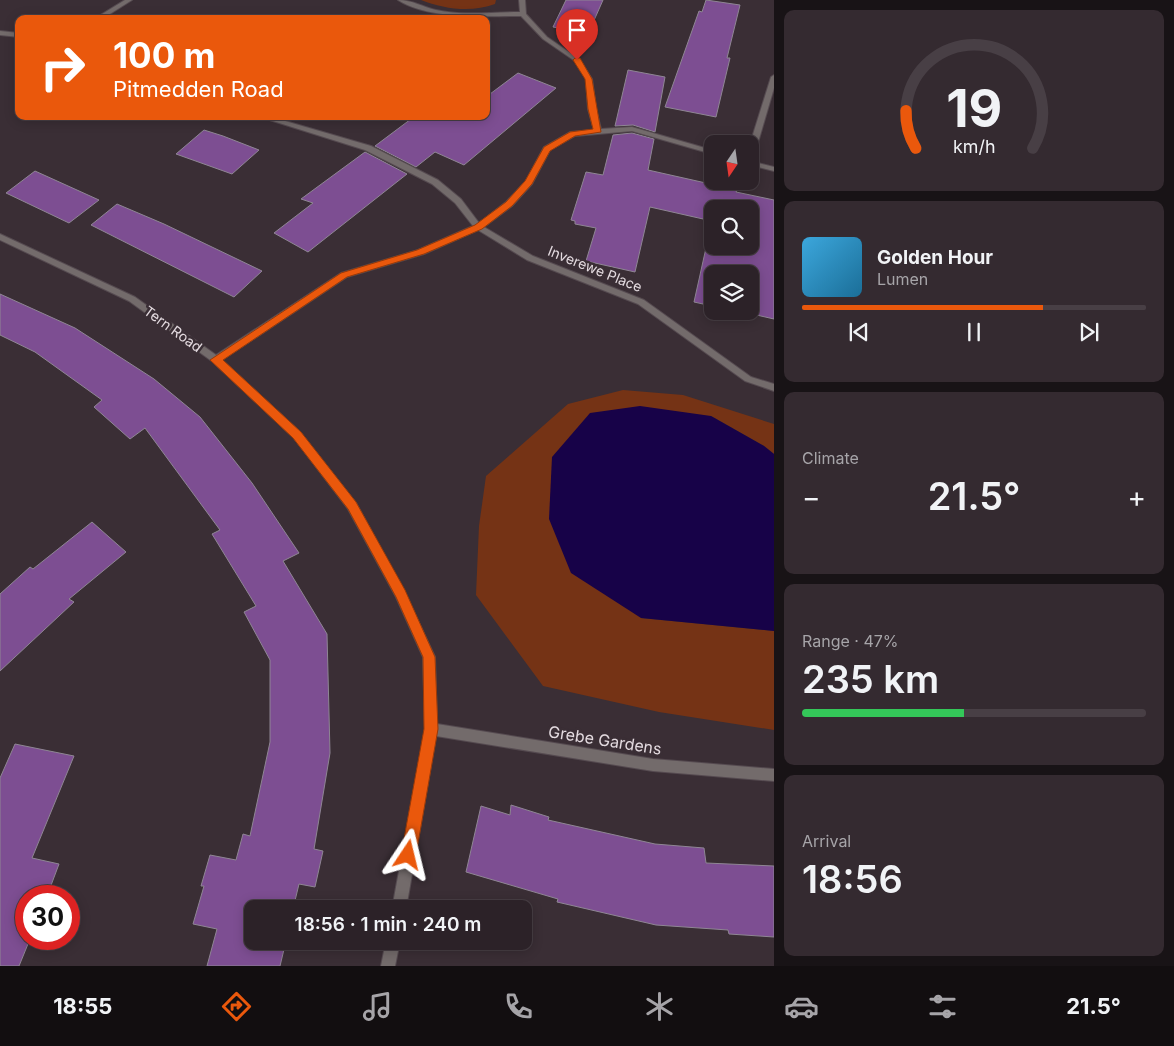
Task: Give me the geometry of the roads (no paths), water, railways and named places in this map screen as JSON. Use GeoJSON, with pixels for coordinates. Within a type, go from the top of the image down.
{"type":"FeatureCollection","features":[{"type":"Feature","properties":{"kind":"street"},"geometry":{"type":"LineString","coordinates":[[104,15],[129,0]]}},
{"type":"Feature","properties":{"kind":"street"},"geometry":{"type":"LineString","coordinates":[[401,0],[436,12],[523,14]]}},
{"type":"Feature","properties":{"kind":"street"},"geometry":{"type":"LineString","coordinates":[[522,0],[523,14],[545,38],[577,60],[588,79],[592,109],[598,130]]}},
{"type":"Feature","properties":{"kind":"street"},"geometry":{"type":"LineString","coordinates":[[0,33],[15,35]]}},
{"type":"Feature","properties":{"kind":"street"},"geometry":{"type":"LineString","coordinates":[[756,135],[774,77]]}},
{"type":"Feature","properties":{"kind":"street"},"geometry":{"type":"LineString","coordinates":[[274,120],[368,148],[435,182],[458,201],[478,227]]}},
{"type":"Feature","properties":{"kind":"street"},"geometry":{"type":"LineString","coordinates":[[216,360],[344,275],[421,252],[478,227],[509,204],[529,182],[547,149],[573,134],[598,130],[632,129],[704,150]]}},
{"type":"Feature","properties":{"kind":"street"},"geometry":{"type":"LineString","coordinates":[[759,165],[774,169]]}},
{"type":"Feature","properties":{"kind":"street","name":"Inverewe Place"},"geometry":{"type":"LineString","coordinates":[[478,227],[530,258],[641,302],[748,379],[774,388]]}},
{"type":"Feature","properties":{"kind":"street","name":"Tern Road"},"geometry":{"type":"LineString","coordinates":[[0,237],[132,299],[216,360],[297,435],[352,506],[400,594],[429,657],[431,729],[401,900]]}},
{"type":"Feature","properties":{"kind":"street","name":"Grebe Gardens"},"geometry":{"type":"LineString","coordinates":[[431,729],[653,765],[774,775]]}},
{"type":"Feature","properties":{"kind":"street"},"geometry":{"type":"LineString","coordinates":[[388,966],[391,950]]}}]}
